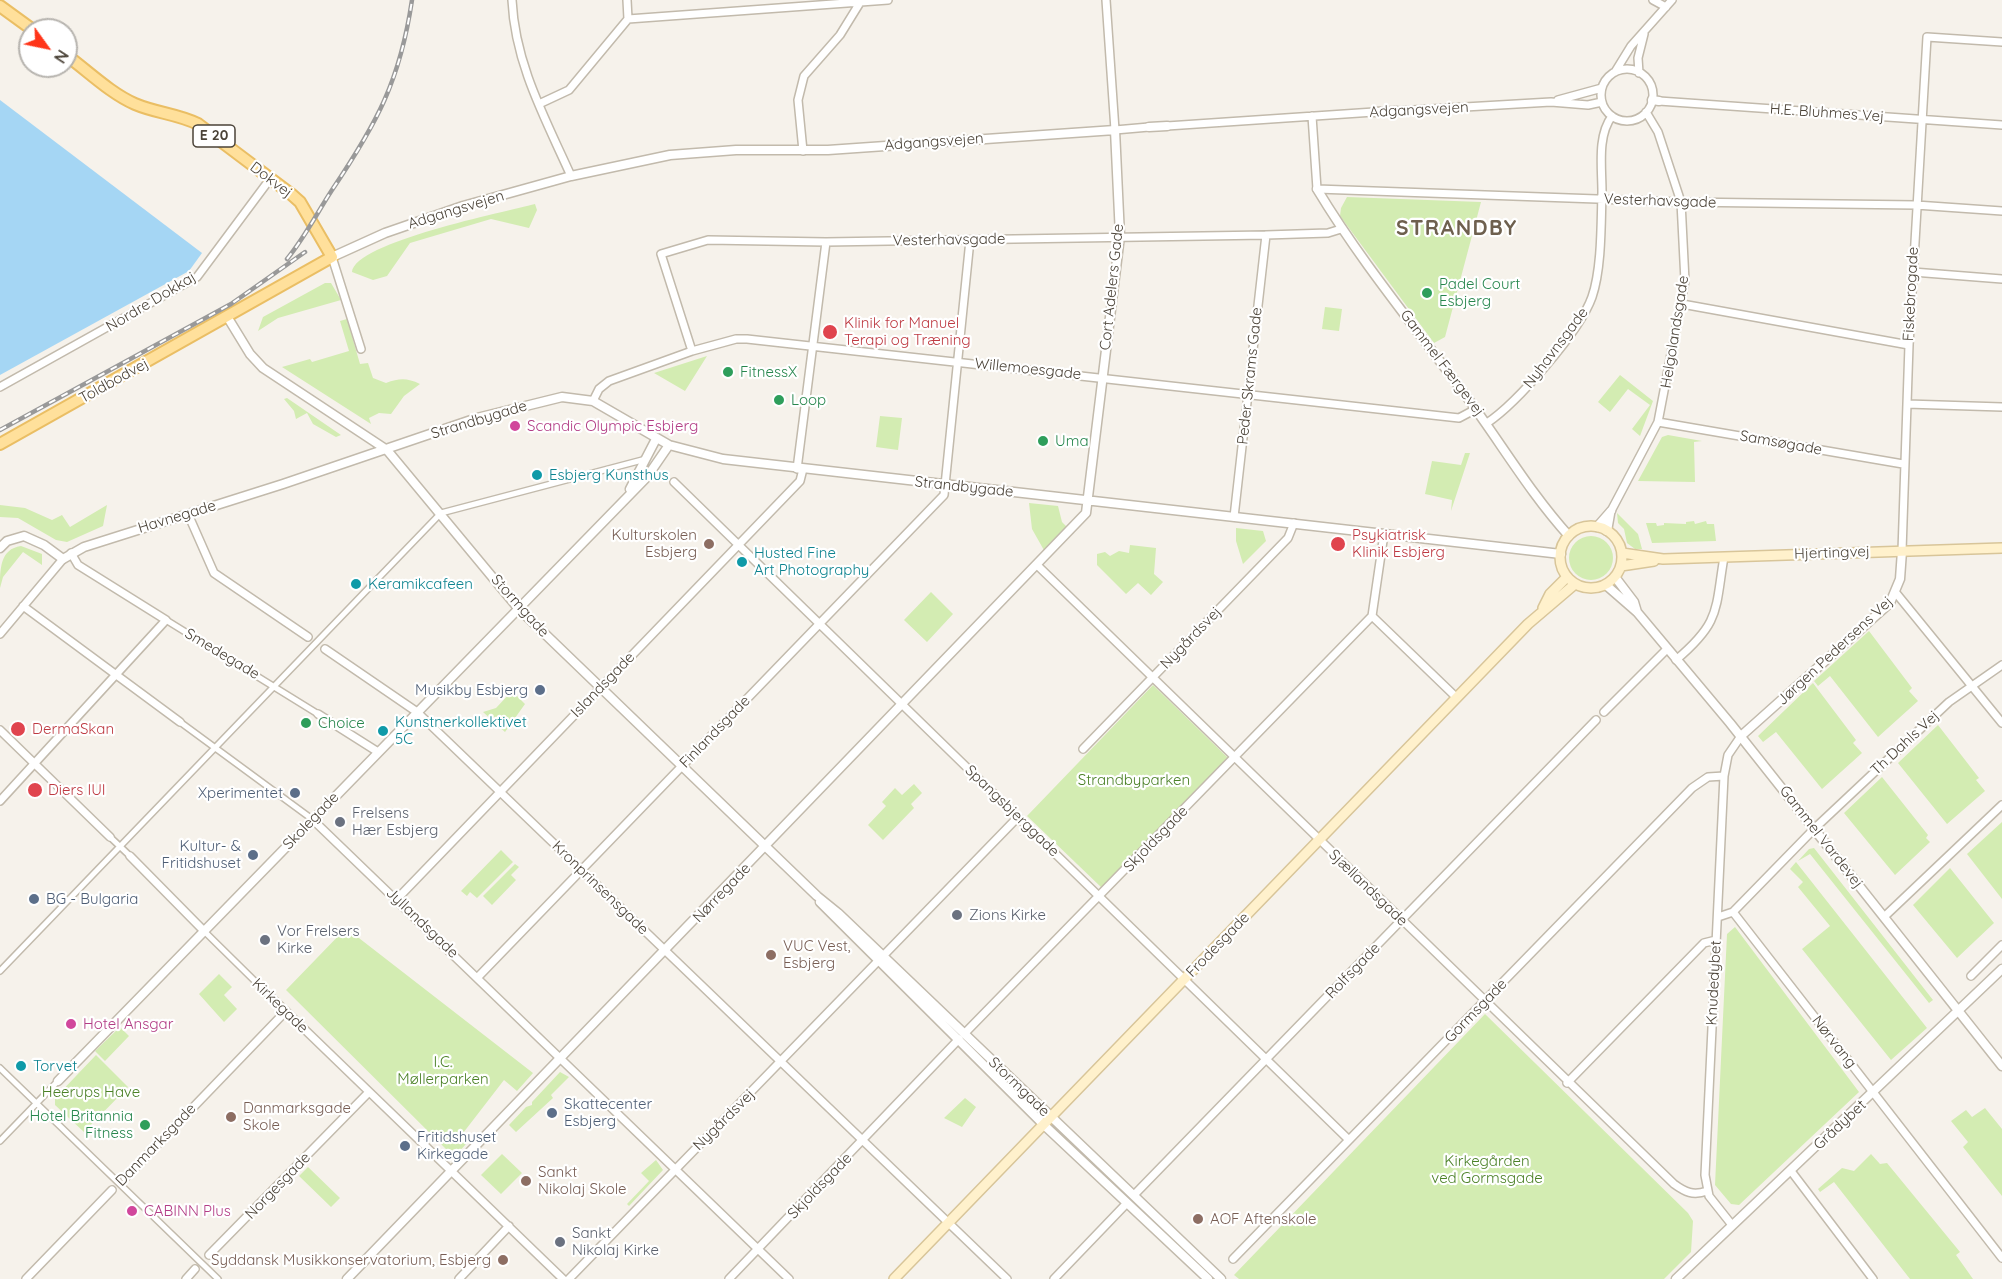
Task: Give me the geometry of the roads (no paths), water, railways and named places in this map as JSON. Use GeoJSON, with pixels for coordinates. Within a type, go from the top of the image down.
{"type":"FeatureCollection","features":[{"type":"Feature","properties":{"kind":"main road"},"geometry":{"type":"LineString","coordinates":[[1,7],[18,19]]}},
{"type":"Feature","properties":{"kind":"main road","name":"Dokvej"},"geometry":{"type":"LineString","coordinates":[[78,64],[127,100],[144,108],[185,117],[198,124],[300,202],[332,257]]}},
{"type":"Feature","properties":{"kind":"main road","name":"Adgangsvejen"},"geometry":{"type":"LineString","coordinates":[[228,318],[332,257]]}},
{"type":"Feature","properties":{"kind":"main road","name":"Toldbodvej"},"geometry":{"type":"LineString","coordinates":[[0,444],[228,318]]}},
{"type":"Feature","properties":{"kind":"main road"},"geometry":{"type":"LineString","coordinates":[[1597,527],[1616,538],[1622,553],[1621,566],[1615,577],[1606,585],[1590,588],[1571,580],[1561,554],[1569,536],[1582,528],[1597,527]]}},
{"type":"Feature","properties":{"kind":"main road","name":"Hjertingvej"},"geometry":{"type":"LineString","coordinates":[[1621,566],[1663,559],[2002,548]]}},
{"type":"Feature","properties":{"kind":"main road","name":"Hjertingvej"},"geometry":{"type":"LineString","coordinates":[[1622,553],[1663,559]]}},
{"type":"Feature","properties":{"kind":"main road","name":"Frodesgade"},"geometry":{"type":"LineString","coordinates":[[894,1279],[1542,610],[1550,594],[1571,580]]}},
{"type":"Feature","properties":{"kind":"street"},"geometry":{"type":"LineString","coordinates":[[512,0],[513,31],[520,59],[571,176]]}},
{"type":"Feature","properties":{"kind":"street"},"geometry":{"type":"LineString","coordinates":[[539,104],[569,90],[628,19],[627,0]]}},
{"type":"Feature","properties":{"kind":"street"},"geometry":{"type":"LineString","coordinates":[[628,19],[888,0]]}},
{"type":"Feature","properties":{"kind":"street","name":"Cort Adelers Gade"},"geometry":{"type":"LineString","coordinates":[[1090,502],[1102,377],[1120,236],[1106,0]]}},
{"type":"Feature","properties":{"kind":"street"},"geometry":{"type":"LineString","coordinates":[[1653,0],[1666,7]]}},
{"type":"Feature","properties":{"kind":"street"},"geometry":{"type":"LineString","coordinates":[[1616,72],[1628,69],[1639,73],[1651,86],[1655,101],[1646,112],[1626,121],[1612,116],[1602,102],[1602,88],[1607,79],[1616,72],[1631,46],[1672,0]]}},
{"type":"Feature","properties":{"kind":"street"},"geometry":{"type":"LineString","coordinates":[[803,151],[798,100],[804,75],[840,35],[861,1]]}},
{"type":"Feature","properties":{"kind":"street"},"geometry":{"type":"LineString","coordinates":[[1639,73],[1639,50],[1645,32]]}},
{"type":"Feature","properties":{"kind":"street","name":"Fiskebrogade"},"geometry":{"type":"LineString","coordinates":[[1902,551],[1912,272],[1927,37],[2002,42]]}},
{"type":"Feature","properties":{"kind":"street","name":"Adgangsvejen"},"geometry":{"type":"LineString","coordinates":[[1551,102],[1602,88]]}},
{"type":"Feature","properties":{"kind":"street","name":"H.E. Bluhmes Vej"},"geometry":{"type":"LineString","coordinates":[[1655,101],[2002,125]]}},
{"type":"Feature","properties":{"kind":"street","name":"Adgangsvejen"},"geometry":{"type":"LineString","coordinates":[[332,257],[426,218],[571,176],[670,155],[736,150],[803,151],[1374,112],[1551,102],[1588,105],[1602,102]]}},
{"type":"Feature","properties":{"kind":"street","name":"Helgolandsgade"},"geometry":{"type":"LineString","coordinates":[[1597,527],[1611,511],[1658,422],[1682,304],[1685,254],[1680,202],[1661,140],[1646,112]]}},
{"type":"Feature","properties":{"kind":"street"},"geometry":{"type":"LineString","coordinates":[[1312,116],[1317,189]]}},
{"type":"Feature","properties":{"kind":"street","name":"Nyhavnsgade"},"geometry":{"type":"LineString","coordinates":[[1487,423],[1514,401],[1586,311],[1596,280],[1603,132],[1612,116]]}},
{"type":"Feature","properties":{"kind":"street","name":"Nordre Dokkaj"},"geometry":{"type":"LineString","coordinates":[[0,387],[198,277],[270,179]]}},
{"type":"Feature","properties":{"kind":"street","name":"Vesterhavsgade"},"geometry":{"type":"LineString","coordinates":[[1317,189],[1680,202],[1916,205],[2002,211]]}},
{"type":"Feature","properties":{"kind":"street","name":"Gammel Færgevej"},"geometry":{"type":"LineString","coordinates":[[1317,189],[1341,229],[1487,423],[1518,471],[1569,536]]}},
{"type":"Feature","properties":{"kind":"street","name":"Vesterhavsgade"},"geometry":{"type":"LineString","coordinates":[[692,351],[661,254],[708,240],[826,242],[1266,235],[1328,233],[1341,229]]}},
{"type":"Feature","properties":{"kind":"street","name":"Peder Skrams Gade"},"geometry":{"type":"LineString","coordinates":[[1234,517],[1266,235]]}},
{"type":"Feature","properties":{"kind":"street"},"geometry":{"type":"LineString","coordinates":[[947,485],[970,240]]}},
{"type":"Feature","properties":{"kind":"street"},"geometry":{"type":"LineString","coordinates":[[800,469],[826,242]]}},
{"type":"Feature","properties":{"kind":"street"},"geometry":{"type":"LineString","coordinates":[[332,257],[362,349]]}},
{"type":"Feature","properties":{"kind":"street"},"geometry":{"type":"LineString","coordinates":[[1912,272],[2002,279]]}},
{"type":"Feature","properties":{"kind":"street"},"geometry":{"type":"LineString","coordinates":[[1682,304],[1909,345]]}},
{"type":"Feature","properties":{"kind":"street","name":"Stormgade"},"geometry":{"type":"LineString","coordinates":[[228,318],[250,354],[263,368],[387,450],[518,608],[766,848],[838,913],[881,959],[1221,1279]]}},
{"type":"Feature","properties":{"kind":"street","name":"Willemoesgade"},"geometry":{"type":"LineString","coordinates":[[593,401],[599,389],[609,381],[692,351],[736,339],[1102,377],[1459,418],[1476,409]]}},
{"type":"Feature","properties":{"kind":"street","name":"Strandbygade"},"geometry":{"type":"LineString","coordinates":[[387,450],[485,416],[562,397],[593,401],[669,445],[723,459],[1561,554]]}},
{"type":"Feature","properties":{"kind":"street"},"geometry":{"type":"LineString","coordinates":[[1907,404],[2002,407]]}},
{"type":"Feature","properties":{"kind":"street","name":"Samsøgade"},"geometry":{"type":"LineString","coordinates":[[1658,422],[1904,464]]}},
{"type":"Feature","properties":{"kind":"street","name":"Skolegade"},"geometry":{"type":"LineString","coordinates":[[622,501],[656,439]]}},
{"type":"Feature","properties":{"kind":"street","name":"Skolegade"},"geometry":{"type":"LineString","coordinates":[[0,1141],[647,477],[669,445]]}},
{"type":"Feature","properties":{"kind":"street","name":"Havnegade"},"geometry":{"type":"LineString","coordinates":[[0,634],[63,559],[71,553],[387,450]]}},
{"type":"Feature","properties":{"kind":"street"},"geometry":{"type":"LineString","coordinates":[[0,971],[318,644],[441,513],[647,458]]}},
{"type":"Feature","properties":{"kind":"street","name":"Islandsgade"},"geometry":{"type":"LineString","coordinates":[[397,899],[800,481],[800,469]]}},
{"type":"Feature","properties":{"kind":"street","name":"Spangsbjerggade"},"geometry":{"type":"LineString","coordinates":[[674,482],[1349,1140]]}},
{"type":"Feature","properties":{"kind":"street","name":"Finlandsgade"},"geometry":{"type":"LineString","coordinates":[[478,977],[940,501],[947,485]]}},
{"type":"Feature","properties":{"kind":"street","name":"Nørregade"},"geometry":{"type":"LineString","coordinates":[[347,1279],[1077,526],[1090,502]]}},
{"type":"Feature","properties":{"kind":"street","name":"Helgolandsgade"},"geometry":{"type":"LineString","coordinates":[[1607,531],[1611,511]]}},
{"type":"Feature","properties":{"kind":"street","name":"Kronprinsensgade"},"geometry":{"type":"LineString","coordinates":[[188,514],[214,573],[417,712],[1007,1279]]}},
{"type":"Feature","properties":{"kind":"street","name":"Nygårdsvej"},"geometry":{"type":"LineString","coordinates":[[1083,749],[1288,538],[1294,523]]}},
{"type":"Feature","properties":{"kind":"street"},"geometry":{"type":"LineString","coordinates":[[1384,534],[1372,616],[1457,698]]}},
{"type":"Feature","properties":{"kind":"street"},"geometry":{"type":"LineString","coordinates":[[0,548],[7,541],[24,536],[44,545],[63,559]]}},
{"type":"Feature","properties":{"kind":"street","name":"Jørgen Pedersens Vej"},"geometry":{"type":"LineString","coordinates":[[1741,736],[1890,603],[1900,579],[1902,551]]}},
{"type":"Feature","properties":{"kind":"street","name":"Smedegade"},"geometry":{"type":"LineString","coordinates":[[71,553],[78,565],[378,752]]}},
{"type":"Feature","properties":{"kind":"street"},"geometry":{"type":"LineString","coordinates":[[1676,660],[1701,637],[1713,617],[1720,599],[1724,557]]}},
{"type":"Feature","properties":{"kind":"street","name":"Sjællandsgade"},"geometry":{"type":"LineString","coordinates":[[1037,565],[1567,1083],[1674,1184],[1685,1192],[1696,1194],[1707,1191]]}},
{"type":"Feature","properties":{"kind":"street","name":"Gammel Vardevej"},"geometry":{"type":"LineString","coordinates":[[1615,577],[1634,602],[1637,612]]}},
{"type":"Feature","properties":{"kind":"street","name":"Gammel Vardevej"},"geometry":{"type":"LineString","coordinates":[[1606,585],[1637,612],[1741,736],[2002,1066]]}},
{"type":"Feature","properties":{"kind":"street"},"geometry":{"type":"LineString","coordinates":[[1896,593],[2002,723]]}},
{"type":"Feature","properties":{"kind":"street","name":"Jyllandsgade"},"geometry":{"type":"LineString","coordinates":[[23,606],[312,819],[789,1279]]}},
{"type":"Feature","properties":{"kind":"street","name":"Skjoldsgade"},"geometry":{"type":"LineString","coordinates":[[729,1279],[962,1036],[1372,616]]}},
{"type":"Feature","properties":{"kind":"street"},"geometry":{"type":"LineString","coordinates":[[0,801],[166,620]]}},
{"type":"Feature","properties":{"kind":"street"},"geometry":{"type":"LineString","coordinates":[[1604,712],[1667,649]]}},
{"type":"Feature","properties":{"kind":"street","name":"Th Dahls Vej"},"geometry":{"type":"LineString","coordinates":[[1733,912],[1815,828],[1949,702],[2002,665]]}},
{"type":"Feature","properties":{"kind":"street","name":"Rolfsgade"},"geometry":{"type":"LineString","coordinates":[[1134,1196],[1596,720]]}},
{"type":"Feature","properties":{"kind":"street","name":"Kirkegade"},"geometry":{"type":"LineString","coordinates":[[0,730],[269,995],[563,1279]]}},
{"type":"Feature","properties":{"kind":"street","name":"Knudedybet"},"geometry":{"type":"LineString","coordinates":[[1707,1191],[1705,1175],[1724,776],[1728,755],[1741,736]]}},
{"type":"Feature","properties":{"kind":"street","name":"Gormsgade"},"geometry":{"type":"LineString","coordinates":[[1233,1259],[1692,788],[1708,777],[1724,776]]}},
{"type":"Feature","properties":{"kind":"street"},"geometry":{"type":"LineString","coordinates":[[1884,917],[2002,805]]}},
{"type":"Feature","properties":{"kind":"street","name":"Nygårdsvej"},"geometry":{"type":"LineString","coordinates":[[569,1279],[1018,817]]}},
{"type":"Feature","properties":{"kind":"street"},"geometry":{"type":"LineString","coordinates":[[1718,917],[1733,912]]}},
{"type":"Feature","properties":{"kind":"street","name":"Nørvang"},"geometry":{"type":"LineString","coordinates":[[1733,912],[2002,1258]]}},
{"type":"Feature","properties":{"kind":"street"},"geometry":{"type":"LineString","coordinates":[[1567,1083],[1704,943],[1716,940]]}},
{"type":"Feature","properties":{"kind":"street"},"geometry":{"type":"LineString","coordinates":[[1971,976],[2002,945]]}},
{"type":"Feature","properties":{"kind":"street","name":"Grådybet"},"geometry":{"type":"LineString","coordinates":[[1676,1279],[2002,969]]}},
{"type":"Feature","properties":{"kind":"street","name":"Danmarksgade"},"geometry":{"type":"LineString","coordinates":[[26,1279],[286,1011]]}},
{"type":"Feature","properties":{"kind":"street","name":"Stormgade"},"geometry":{"type":"LineString","coordinates":[[962,1036],[1044,1125],[1126,1204],[1209,1279]]}},
{"type":"Feature","properties":{"kind":"street"},"geometry":{"type":"LineString","coordinates":[[0,1068],[122,1180],[218,1279]]}},
{"type":"Feature","properties":{"kind":"street","name":"Norgesgade"},"geometry":{"type":"LineString","coordinates":[[186,1279],[369,1092]]}},
{"type":"Feature","properties":{"kind":"street"},"geometry":{"type":"LineString","coordinates":[[1791,1171],[1874,1279]]}},
{"type":"Feature","properties":{"kind":"street"},"geometry":{"type":"LineString","coordinates":[[1707,1191],[1732,1225]]}},
{"type":"Feature","properties":{"kind":"street"},"geometry":{"type":"LineString","coordinates":[[1054,1279],[1126,1204]]}},
{"type":"Feature","properties":{"kind":"street"},"geometry":{"type":"LineString","coordinates":[[459,1279],[509,1226]]}},
{"type":"Feature","properties":{"kind":"water"},"geometry":{"type":"Polygon","coordinates":[[[0,100],[202,253],[189,271],[0,375],[0,100]]]}},
{"type":"Feature","properties":{"kind":"railway"},"geometry":{"type":"LineString","coordinates":[[287,259],[374,122],[401,54],[412,0]]}},
{"type":"Feature","properties":{"kind":"railway"},"geometry":{"type":"LineString","coordinates":[[0,430],[231,304],[305,252]]}},
{"type":"Feature","properties":{"kind":"place","name":"Padel Court Esbjerg"},"geometry":{"type":"Point","coordinates":[1427,293]}},
{"type":"Feature","properties":{"kind":"place","name":"Klinik for Manuel Terapi og Træning"},"geometry":{"type":"Point","coordinates":[830,332]}},
{"type":"Feature","properties":{"kind":"place","name":"FitnessX"},"geometry":{"type":"Point","coordinates":[728,372]}},
{"type":"Feature","properties":{"kind":"place","name":"Loop"},"geometry":{"type":"Point","coordinates":[779,400]}},
{"type":"Feature","properties":{"kind":"place","name":"Scandic Olympic Esbjerg"},"geometry":{"type":"Point","coordinates":[515,426]}},
{"type":"Feature","properties":{"kind":"place","name":"Uma"},"geometry":{"type":"Point","coordinates":[1043,441]}},
{"type":"Feature","properties":{"kind":"place","name":"Esbjerg Kunsthus"},"geometry":{"type":"Point","coordinates":[537,475]}},
{"type":"Feature","properties":{"kind":"place","name":"Kulturskolen Esbjerg"},"geometry":{"type":"Point","coordinates":[709,544]}},
{"type":"Feature","properties":{"kind":"place","name":"Psykiatrisk Klinik Esbjerg"},"geometry":{"type":"Point","coordinates":[1338,544]}},
{"type":"Feature","properties":{"kind":"place","name":"Husted Fine Art Photography"},"geometry":{"type":"Point","coordinates":[742,562]}},
{"type":"Feature","properties":{"kind":"place","name":"Keramikcafeen"},"geometry":{"type":"Point","coordinates":[356,584]}},
{"type":"Feature","properties":{"kind":"place","name":"Musikby Esbjerg"},"geometry":{"type":"Point","coordinates":[540,690]}},
{"type":"Feature","properties":{"kind":"place","name":"Choice"},"geometry":{"type":"Point","coordinates":[306,723]}},
{"type":"Feature","properties":{"kind":"place","name":"DermaSkan"},"geometry":{"type":"Point","coordinates":[18,729]}},
{"type":"Feature","properties":{"kind":"place","name":"Kunstnerkollektivet 5C"},"geometry":{"type":"Point","coordinates":[383,731]}},
{"type":"Feature","properties":{"kind":"place","name":"Diers IUI"},"geometry":{"type":"Point","coordinates":[35,790]}},
{"type":"Feature","properties":{"kind":"place","name":"Xperimentet"},"geometry":{"type":"Point","coordinates":[295,793]}},
{"type":"Feature","properties":{"kind":"place","name":"Frelsens Hær Esbjerg"},"geometry":{"type":"Point","coordinates":[340,822]}},
{"type":"Feature","properties":{"kind":"place","name":"Kultur- & Fritidshuset"},"geometry":{"type":"Point","coordinates":[253,855]}},
{"type":"Feature","properties":{"kind":"place","name":"BG - Bulgaria"},"geometry":{"type":"Point","coordinates":[34,899]}},
{"type":"Feature","properties":{"kind":"place","name":"Zions Kirke"},"geometry":{"type":"Point","coordinates":[957,915]}},
{"type":"Feature","properties":{"kind":"place","name":"Vor Frelsers Kirke"},"geometry":{"type":"Point","coordinates":[265,940]}},
{"type":"Feature","properties":{"kind":"place","name":"VUC Vest, Esbjerg"},"geometry":{"type":"Point","coordinates":[771,955]}},
{"type":"Feature","properties":{"kind":"place","name":"Hotel Ansgar"},"geometry":{"type":"Point","coordinates":[71,1024]}},
{"type":"Feature","properties":{"kind":"place","name":"Torvet"},"geometry":{"type":"Point","coordinates":[21,1066]}},
{"type":"Feature","properties":{"kind":"place","name":"Skattecenter Esbjerg"},"geometry":{"type":"Point","coordinates":[552,1113]}},
{"type":"Feature","properties":{"kind":"place","name":"Danmarksgade Skole"},"geometry":{"type":"Point","coordinates":[231,1117]}},
{"type":"Feature","properties":{"kind":"place","name":"Hotel Britannia Fitness"},"geometry":{"type":"Point","coordinates":[145,1125]}},
{"type":"Feature","properties":{"kind":"place","name":"Fritidshuset Kirkegade"},"geometry":{"type":"Point","coordinates":[405,1146]}},
{"type":"Feature","properties":{"kind":"place","name":"Sankt Nikolaj Skole"},"geometry":{"type":"Point","coordinates":[526,1181]}},
{"type":"Feature","properties":{"kind":"place","name":"CABINN Plus"},"geometry":{"type":"Point","coordinates":[132,1211]}},
{"type":"Feature","properties":{"kind":"place","name":"AOF Aftenskole"},"geometry":{"type":"Point","coordinates":[1198,1219]}},
{"type":"Feature","properties":{"kind":"place","name":"Sankt Nikolaj Kirke"},"geometry":{"type":"Point","coordinates":[560,1242]}},
{"type":"Feature","properties":{"kind":"place","name":"Syddansk Musikkonservatorium, Esbjerg"},"geometry":{"type":"Point","coordinates":[503,1260]}},
{"type":"Feature","properties":{"kind":"district","name":"STRANDBY"},"geometry":{"type":"Point","coordinates":[1457,229]}},
{"type":"Feature","properties":{"kind":"park label","name":"Strandbyparken"},"geometry":{"type":"Point","coordinates":[1134,780]}},
{"type":"Feature","properties":{"kind":"park label","name":"I.C. Møllerparken"},"geometry":{"type":"Point","coordinates":[443,1070]}},
{"type":"Feature","properties":{"kind":"park label","name":"Heerups Have"},"geometry":{"type":"Point","coordinates":[91,1092]}},
{"type":"Feature","properties":{"kind":"park label","name":"Kirkegården ved Gormsgade"},"geometry":{"type":"Point","coordinates":[1487,1170]}}]}
